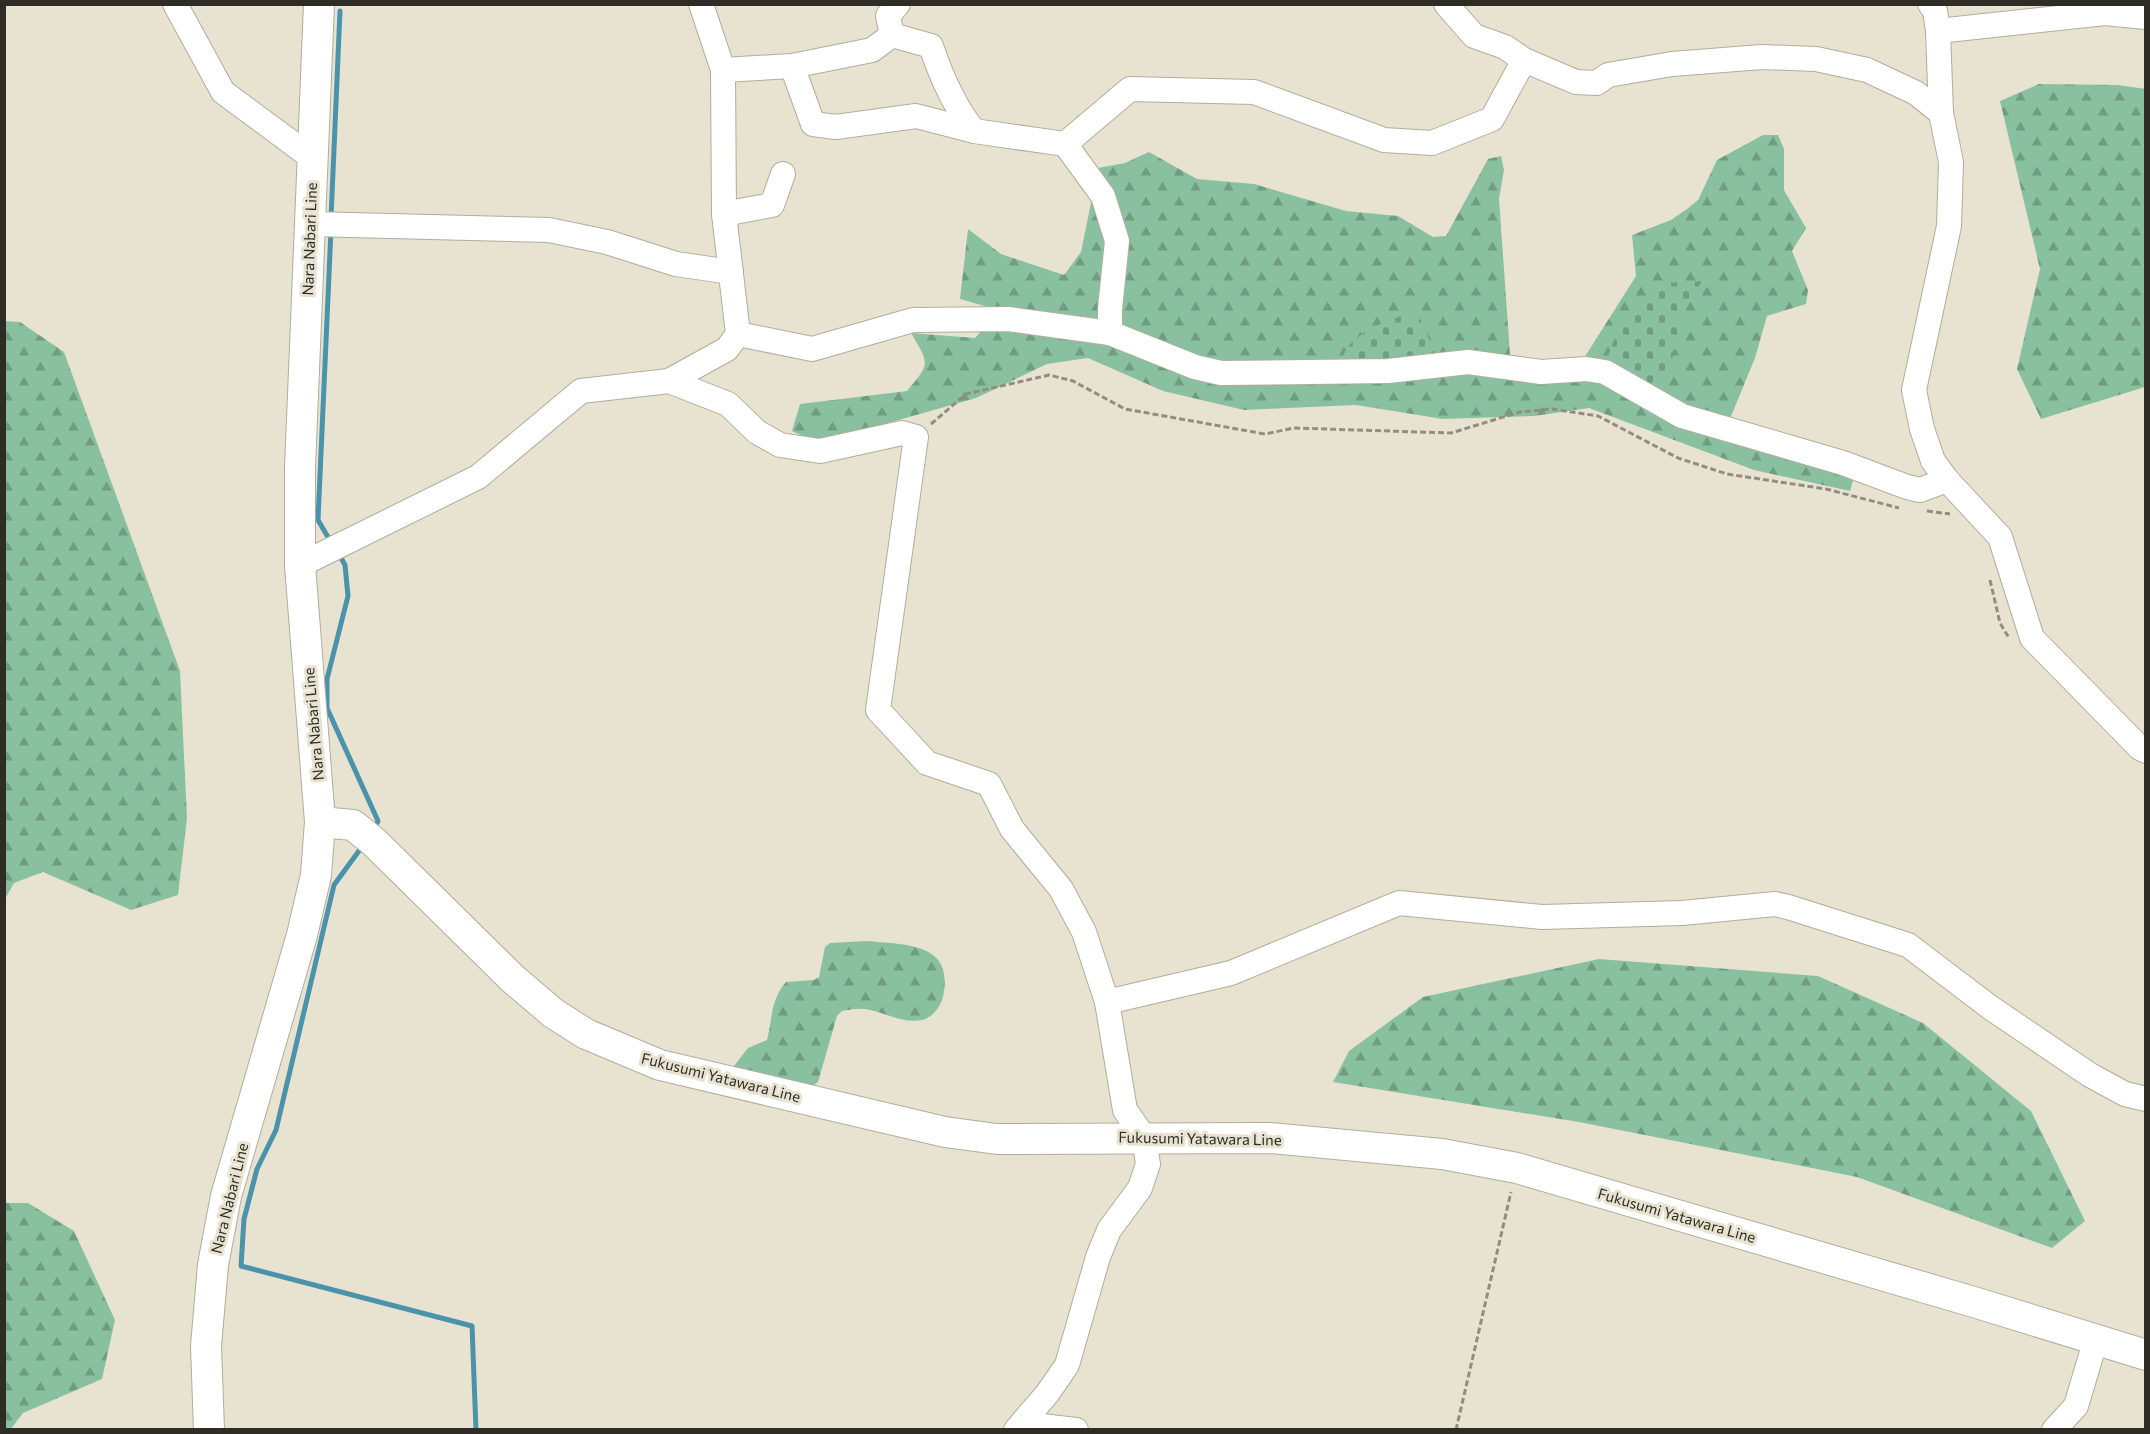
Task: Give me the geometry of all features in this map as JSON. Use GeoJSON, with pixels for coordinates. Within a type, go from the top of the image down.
{"type":"FeatureCollection","features":[{"type":"Feature","properties":{"kind":"main road","name":"Nara Nabari Line"},"geometry":{"type":"LineString","coordinates":[[209,1430],[206,1346],[213,1265],[226,1196],[302,935],[316,875],[320,822],[300,565],[300,468],[319,4]]}},
{"type":"Feature","properties":{"kind":"main road","name":"Fukusumi Yatawara Line"},"geometry":{"type":"LineString","coordinates":[[320,822],[353,825],[369,838],[513,979],[553,1013],[586,1034],[660,1065],[945,1132],[997,1139],[1270,1137],[1442,1154],[1517,1168],[2145,1355]]}},
{"type":"Feature","properties":{"kind":"street"},"geometry":{"type":"LineString","coordinates":[[175,4],[223,92],[312,157]]}},
{"type":"Feature","properties":{"kind":"street"},"geometry":{"type":"LineString","coordinates":[[300,565],[478,477],[581,391],[669,381],[727,349],[738,334],[724,214],[723,70],[701,4]]}},
{"type":"Feature","properties":{"kind":"street"},"geometry":{"type":"LineString","coordinates":[[892,35],[888,16],[898,4]]}},
{"type":"Feature","properties":{"kind":"street"},"geometry":{"type":"LineString","coordinates":[[1446,4],[1474,36],[1505,47],[1524,60],[1576,82],[1598,83],[1608,75],[1672,64],[1762,57],[1816,59],[1867,70],[1916,93],[1941,113]]}},
{"type":"Feature","properties":{"kind":"street"},"geometry":{"type":"LineString","coordinates":[[1930,4],[1935,11],[1938,31],[1941,113],[1951,162],[1949,226],[1914,390],[1922,429],[1933,461],[1947,480],[2000,537],[2032,638],[2145,751]]}},
{"type":"Feature","properties":{"kind":"street"},"geometry":{"type":"LineString","coordinates":[[1938,31],[2104,13],[2145,17]]}},
{"type":"Feature","properties":{"kind":"street"},"geometry":{"type":"LineString","coordinates":[[723,70],[792,66],[872,50],[892,35]]}},
{"type":"Feature","properties":{"kind":"street"},"geometry":{"type":"LineString","coordinates":[[892,35],[931,46],[937,65],[961,114],[974,131]]}},
{"type":"Feature","properties":{"kind":"street"},"geometry":{"type":"LineString","coordinates":[[1065,144],[1130,89],[1254,92],[1384,141],[1432,143],[1492,119],[1524,60]]}},
{"type":"Feature","properties":{"kind":"street"},"geometry":{"type":"LineString","coordinates":[[792,66],[813,124],[836,127],[916,116],[974,131],[1065,144],[1103,196],[1117,241],[1110,309],[1110,333]]}},
{"type":"Feature","properties":{"kind":"street"},"geometry":{"type":"LineString","coordinates":[[724,214],[772,205],[783,174]]}},
{"type":"Feature","properties":{"kind":"street"},"geometry":{"type":"LineString","coordinates":[[311,224],[549,230],[607,243],[676,264],[731,272]]}},
{"type":"Feature","properties":{"kind":"street"},"geometry":{"type":"LineString","coordinates":[[738,334],[812,349],[913,320],[1008,319],[1110,333],[1195,367],[1221,373],[1388,371],[1468,362],[1541,372],[1595,370],[1605,372],[1683,416],[1843,463],[1907,487],[1920,490],[1947,480]]}},
{"type":"Feature","properties":{"kind":"street"},"geometry":{"type":"LineString","coordinates":[[669,381],[728,404],[757,432],[780,445],[820,451],[902,433],[916,437],[879,710],[927,763],[989,784],[1012,829],[1061,889],[1084,932],[1107,1002],[1125,1110],[1144,1137],[1148,1164],[1140,1188],[1109,1230],[1098,1257],[1067,1365],[1047,1394],[1022,1423]]}},
{"type":"Feature","properties":{"kind":"street"},"geometry":{"type":"LineString","coordinates":[[1107,1002],[1231,973],[1399,903],[1542,916],[1682,913],[1775,904],[1908,945],[1991,1008],[2090,1075],[2126,1094],[2145,1099]]}},
{"type":"Feature","properties":{"kind":"street"},"geometry":{"type":"LineString","coordinates":[[2054,1430],[2076,1406],[2096,1339]]}},
{"type":"Feature","properties":{"kind":"street"},"geometry":{"type":"LineString","coordinates":[[1022,1423],[1076,1430]]}},
{"type":"Feature","properties":{"kind":"path"},"geometry":{"type":"LineString","coordinates":[[916,437],[966,394],[1049,375],[1073,381],[1125,409],[1265,434],[1294,428],[1451,433],[1520,412],[1551,409],[1598,416],[1678,458],[1727,474],[1826,489],[1900,508]]}},
{"type":"Feature","properties":{"kind":"path"},"geometry":{"type":"LineString","coordinates":[[1922,511],[1954,514]]}},
{"type":"Feature","properties":{"kind":"path"},"geometry":{"type":"LineString","coordinates":[[1989,577],[2000,623],[2011,640]]}},
{"type":"Feature","properties":{"kind":"path"},"geometry":{"type":"LineString","coordinates":[[1456,1430],[1517,1168]]}},
{"type":"Feature","properties":{"kind":"green space"},"geometry":{"type":"Polygon","coordinates":[[[2039,84],[2118,85],[2146,89],[2145,387],[2041,419],[2017,369],[2040,269],[2000,101],[2039,84]]]}},
{"type":"Feature","properties":{"kind":"green space"},"geometry":{"type":"Polygon","coordinates":[[[1763,135],[1778,135],[1784,149],[1784,190],[1806,228],[1792,251],[1808,290],[1806,304],[1767,316],[1755,358],[1725,431],[1854,477],[1850,491],[1754,470],[1589,408],[1534,416],[1443,419],[1356,405],[1244,410],[1163,391],[1088,358],[1047,364],[976,398],[853,433],[811,440],[792,431],[800,404],[907,391],[924,369],[925,363],[911,333],[975,338],[984,328],[988,307],[960,299],[968,229],[1001,254],[1064,275],[1081,252],[1098,168],[1125,163],[1149,152],[1197,179],[1254,184],[1346,211],[1398,216],[1433,237],[1446,236],[1488,159],[1501,156],[1504,170],[1499,199],[1511,368],[1572,377],[1636,276],[1632,235],[1671,220],[1687,209],[1698,200],[1717,160],[1763,135]]]}},
{"type":"Feature","properties":{"kind":"green space"},"geometry":{"type":"Polygon","coordinates":[[[1705,281],[1691,296],[1686,307],[1669,369],[1660,387],[1646,386],[1604,367],[1624,313],[1648,298],[1655,286],[1662,283],[1705,281]]]}},
{"type":"Feature","properties":{"kind":"green space"},"geometry":{"type":"Polygon","coordinates":[[[1403,316],[1416,317],[1421,320],[1438,360],[1342,363],[1346,350],[1356,338],[1380,324],[1403,316]]]}},
{"type":"Feature","properties":{"kind":"green space"},"geometry":{"type":"Polygon","coordinates":[[[5,321],[20,322],[64,352],[180,671],[187,818],[178,895],[131,910],[43,872],[14,883],[5,899],[5,321]]]}},
{"type":"Feature","properties":{"kind":"green space"},"geometry":{"type":"Polygon","coordinates":[[[867,941],[911,946],[935,956],[942,966],[945,979],[942,1000],[933,1014],[926,1019],[914,1021],[865,1009],[842,1011],[837,1016],[818,1082],[810,1088],[731,1070],[748,1048],[767,1040],[777,996],[786,982],[814,980],[819,977],[825,947],[830,943],[867,941]]]}},
{"type":"Feature","properties":{"kind":"green space"},"geometry":{"type":"Polygon","coordinates":[[[1599,959],[1818,976],[1923,1023],[2031,1111],[2085,1221],[2052,1248],[1857,1177],[1579,1122],[1333,1082],[1349,1051],[1423,997],[1599,959]]]}},
{"type":"Feature","properties":{"kind":"green space"},"geometry":{"type":"Polygon","coordinates":[[[5,1203],[28,1203],[74,1231],[115,1320],[102,1379],[23,1413],[10,1430],[4,1429],[5,1203]]]}},
{"type":"Feature","properties":{"kind":"waterway"},"geometry":{"type":"LineString","coordinates":[[331,218],[340,11]]}},
{"type":"Feature","properties":{"kind":"waterway"},"geometry":{"type":"LineString","coordinates":[[331,230],[318,520],[332,544]]}},
{"type":"Feature","properties":{"kind":"waterway"},"geometry":{"type":"LineString","coordinates":[[339,554],[345,565],[348,596],[327,679],[327,708],[378,821],[374,829]]}},
{"type":"Feature","properties":{"kind":"waterway"},"geometry":{"type":"LineString","coordinates":[[364,844],[334,885],[276,1130],[257,1169],[244,1219],[241,1266],[472,1326],[476,1430]]}}]}
